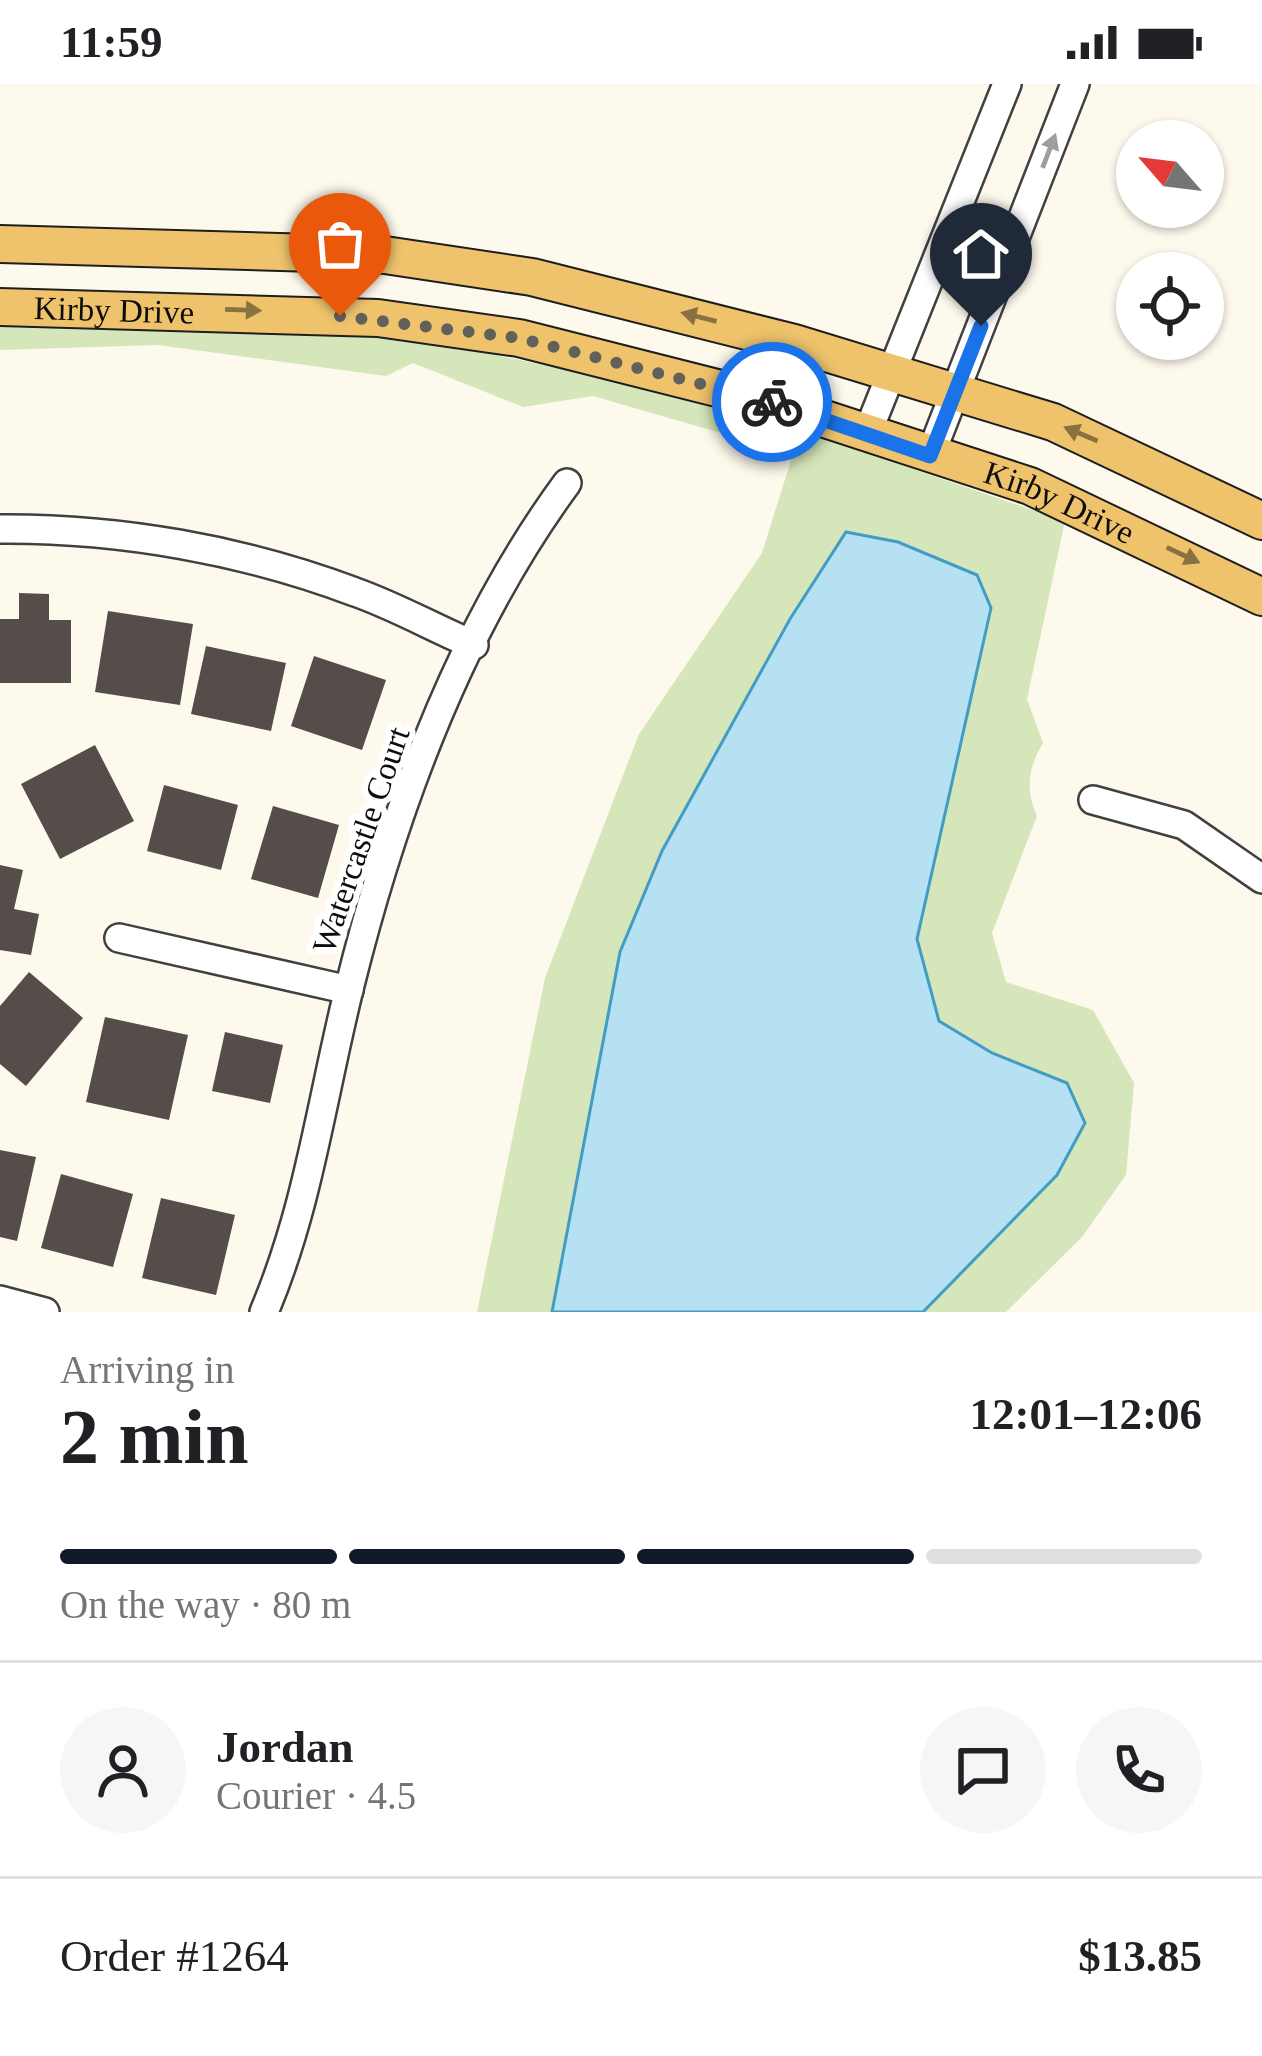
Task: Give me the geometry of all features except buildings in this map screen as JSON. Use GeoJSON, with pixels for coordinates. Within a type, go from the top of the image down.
{"type":"FeatureCollection","features":[{"type":"Feature","properties":{"kind":"main road","name":"Kirby Drive"},"geometry":{"type":"LineString","coordinates":[[0,244],[110,243],[385,255],[532,277],[892,372],[1053,422],[1262,520]]}},
{"type":"Feature","properties":{"kind":"main road"},"geometry":{"type":"LineString","coordinates":[[110,243],[110,306]]}},
{"type":"Feature","properties":{"kind":"main road","name":"Kirby Drive"},"geometry":{"type":"LineString","coordinates":[[0,307],[110,306],[378,318],[519,338],[776,403],[1030,486],[1262,597]]}},
{"type":"Feature","properties":{"kind":"street"},"geometry":{"type":"LineString","coordinates":[[867,434],[1007,84]]}},
{"type":"Feature","properties":{"kind":"street"},"geometry":{"type":"LineString","coordinates":[[930,456],[1075,84]]}},
{"type":"Feature","properties":{"kind":"street","name":"Watercastle Court"},"geometry":{"type":"LineString","coordinates":[[264,1312],[304,1205],[349,990],[379,876],[474,645],[531,532],[567,483]]}},
{"type":"Feature","properties":{"kind":"street"},"geometry":{"type":"LineString","coordinates":[[0,529],[117,536],[281,568],[357,592],[474,645]]}},
{"type":"Feature","properties":{"kind":"street"},"geometry":{"type":"LineString","coordinates":[[1093,800],[1184,825],[1262,879]]}},
{"type":"Feature","properties":{"kind":"street"},"geometry":{"type":"LineString","coordinates":[[119,938],[349,990]]}},
{"type":"Feature","properties":{"kind":"street"},"geometry":{"type":"LineString","coordinates":[[0,1300],[45,1312]]}},
{"type":"Feature","properties":{"kind":"green space"},"geometry":{"type":"Polygon","coordinates":[[[0,317],[350,324],[585,374],[811,434],[1065,521],[1027,699],[1043,743],[1030,779],[1037,816],[992,933],[1006,982],[1093,1010],[1134,1083],[1126,1175],[1082,1237],[1006,1312],[477,1312],[545,978],[639,734],[762,553],[793,454],[593,396],[523,407],[413,363],[386,376],[158,345],[0,350],[0,317]]]}},
{"type":"Feature","properties":{"kind":"water"},"geometry":{"type":"Polygon","coordinates":[[[846,532],[898,542],[977,575],[991,608],[917,939],[939,1021],[992,1053],[1067,1083],[1085,1123],[1057,1175],[923,1312],[552,1312],[620,952],[662,851],[790,619],[846,532]]]}},
{"type":"Feature","properties":{"kind":"way so far"},"geometry":{"type":"LineString","coordinates":[[340,316],[519,338],[772,402]]}},
{"type":"Feature","properties":{"kind":"route"},"geometry":{"type":"LineString","coordinates":[[772,402],[930,456],[981,326]]}}]}
